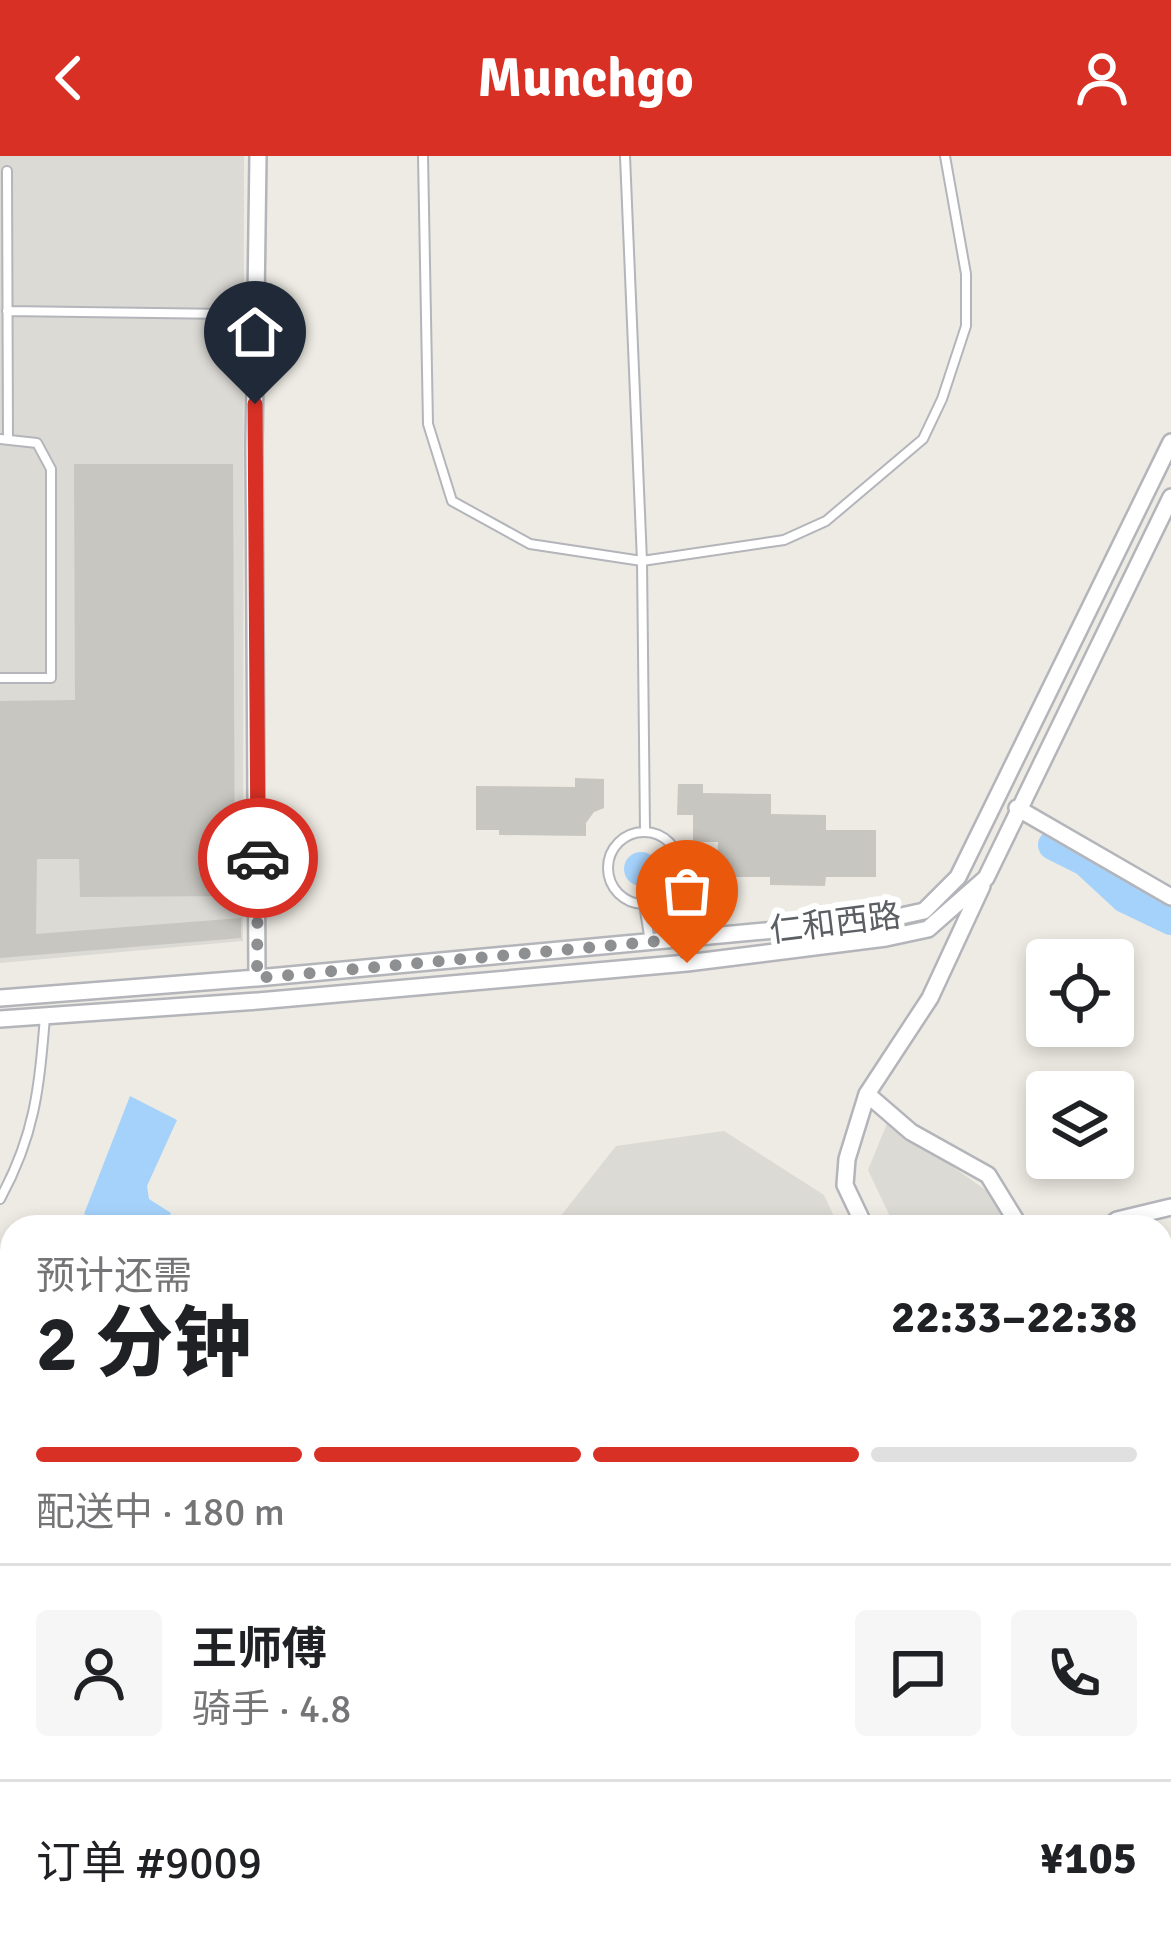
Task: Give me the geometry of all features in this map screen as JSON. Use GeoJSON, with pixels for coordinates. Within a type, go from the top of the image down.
{"type":"FeatureCollection","features":[{"type":"Feature","properties":{"kind":"street"},"geometry":{"type":"LineString","coordinates":[[257,978],[254,446],[258,156]]}},
{"type":"Feature","properties":{"kind":"street","name":"仁和西路"},"geometry":{"type":"LineString","coordinates":[[0,998],[650,943],[883,920],[924,910],[958,877],[1171,442]]}},
{"type":"Feature","properties":{"kind":"street","name":"仁和西路"},"geometry":{"type":"LineString","coordinates":[[0,1019],[687,963],[928,929],[986,878],[1171,497]]}},
{"type":"Feature","properties":{"kind":"street"},"geometry":{"type":"LineString","coordinates":[[1017,808],[1171,897]]}},
{"type":"Feature","properties":{"kind":"street"},"geometry":{"type":"LineString","coordinates":[[859,1215],[845,1185],[847,1159],[867,1094],[930,998],[986,878]]}},
{"type":"Feature","properties":{"kind":"street"},"geometry":{"type":"LineString","coordinates":[[682,939],[687,963]]}},
{"type":"Feature","properties":{"kind":"street"},"geometry":{"type":"LineString","coordinates":[[867,1094],[911,1132],[988,1175],[1013,1215]]}},
{"type":"Feature","properties":{"kind":"street"},"geometry":{"type":"LineString","coordinates":[[1138,1215],[1171,1207]]}},
{"type":"Feature","properties":{"kind":"lane"},"geometry":{"type":"LineString","coordinates":[[423,156],[428,424],[452,500],[530,544],[642,561],[784,540],[826,521],[923,439],[966,326],[966,274],[945,156]]}},
{"type":"Feature","properties":{"kind":"lane"},"geometry":{"type":"LineString","coordinates":[[625,156],[642,561],[645,831]]}},
{"type":"Feature","properties":{"kind":"lane"},"geometry":{"type":"LineString","coordinates":[[0,678],[51,678],[51,470],[37,443],[4,439],[7,171]]}},
{"type":"Feature","properties":{"kind":"lane"},"geometry":{"type":"LineString","coordinates":[[8,311],[229,314]]}},
{"type":"Feature","properties":{"kind":"lane"},"geometry":{"type":"LineString","coordinates":[[645,831],[674,847],[680,869],[664,898],[644,904],[619,895],[607,873],[608,860],[621,839],[645,831]]}},
{"type":"Feature","properties":{"kind":"lane"},"geometry":{"type":"LineString","coordinates":[[644,904],[650,943]]}},
{"type":"Feature","properties":{"kind":"lane"},"geometry":{"type":"LineString","coordinates":[[0,1199],[36,1116],[45,1016]]}},
{"type":"Feature","properties":{"kind":"shaded area"},"geometry":{"type":"Polygon","coordinates":[[[0,156],[244,156],[243,941],[0,963],[0,156]]]}},
{"type":"Feature","properties":{"kind":"shaded area"},"geometry":{"type":"Polygon","coordinates":[[[888,1121],[987,1191],[1003,1215],[889,1215],[868,1170],[888,1121]]]}},
{"type":"Feature","properties":{"kind":"shaded area"},"geometry":{"type":"Polygon","coordinates":[[[724,1131],[824,1195],[833,1215],[561,1215],[616,1146],[724,1131]]]}},
{"type":"Feature","properties":{"kind":"water"},"geometry":{"type":"Polygon","coordinates":[[[641,852],[653,857],[658,869],[653,881],[641,886],[629,881],[624,869],[629,857],[641,852]]]}},
{"type":"Feature","properties":{"kind":"water"},"geometry":{"type":"Polygon","coordinates":[[[130,1096],[177,1120],[147,1186],[149,1199],[170,1215],[84,1214],[130,1096]]]}},
{"type":"Feature","properties":{"kind":"building"},"geometry":{"type":"Polygon","coordinates":[[[74,464],[233,464],[235,896],[80,897],[79,859],[37,859],[36,934],[241,918],[241,938],[0,958],[0,701],[75,700],[74,464]]]}},
{"type":"Feature","properties":{"kind":"building"},"geometry":{"type":"Polygon","coordinates":[[[575,778],[604,779],[604,808],[586,823],[586,836],[499,835],[499,830],[476,830],[476,786],[575,787],[575,778]]]}},
{"type":"Feature","properties":{"kind":"building"},"geometry":{"type":"Polygon","coordinates":[[[678,784],[703,784],[703,793],[771,794],[771,814],[826,815],[826,830],[876,830],[876,877],[826,877],[825,886],[770,885],[770,877],[717,877],[718,842],[693,842],[693,815],[677,815],[678,784]]]}},
{"type":"Feature","properties":{"kind":"waterway"},"geometry":{"type":"LineString","coordinates":[[1053,845],[1085,861],[1125,898],[1171,920]]}},
{"type":"Feature","properties":{"kind":"way so far"},"geometry":{"type":"LineString","coordinates":[[258,858],[257,978],[682,939],[687,963]]}},
{"type":"Feature","properties":{"kind":"route"},"geometry":{"type":"LineString","coordinates":[[255,404],[258,858]]}}]}
